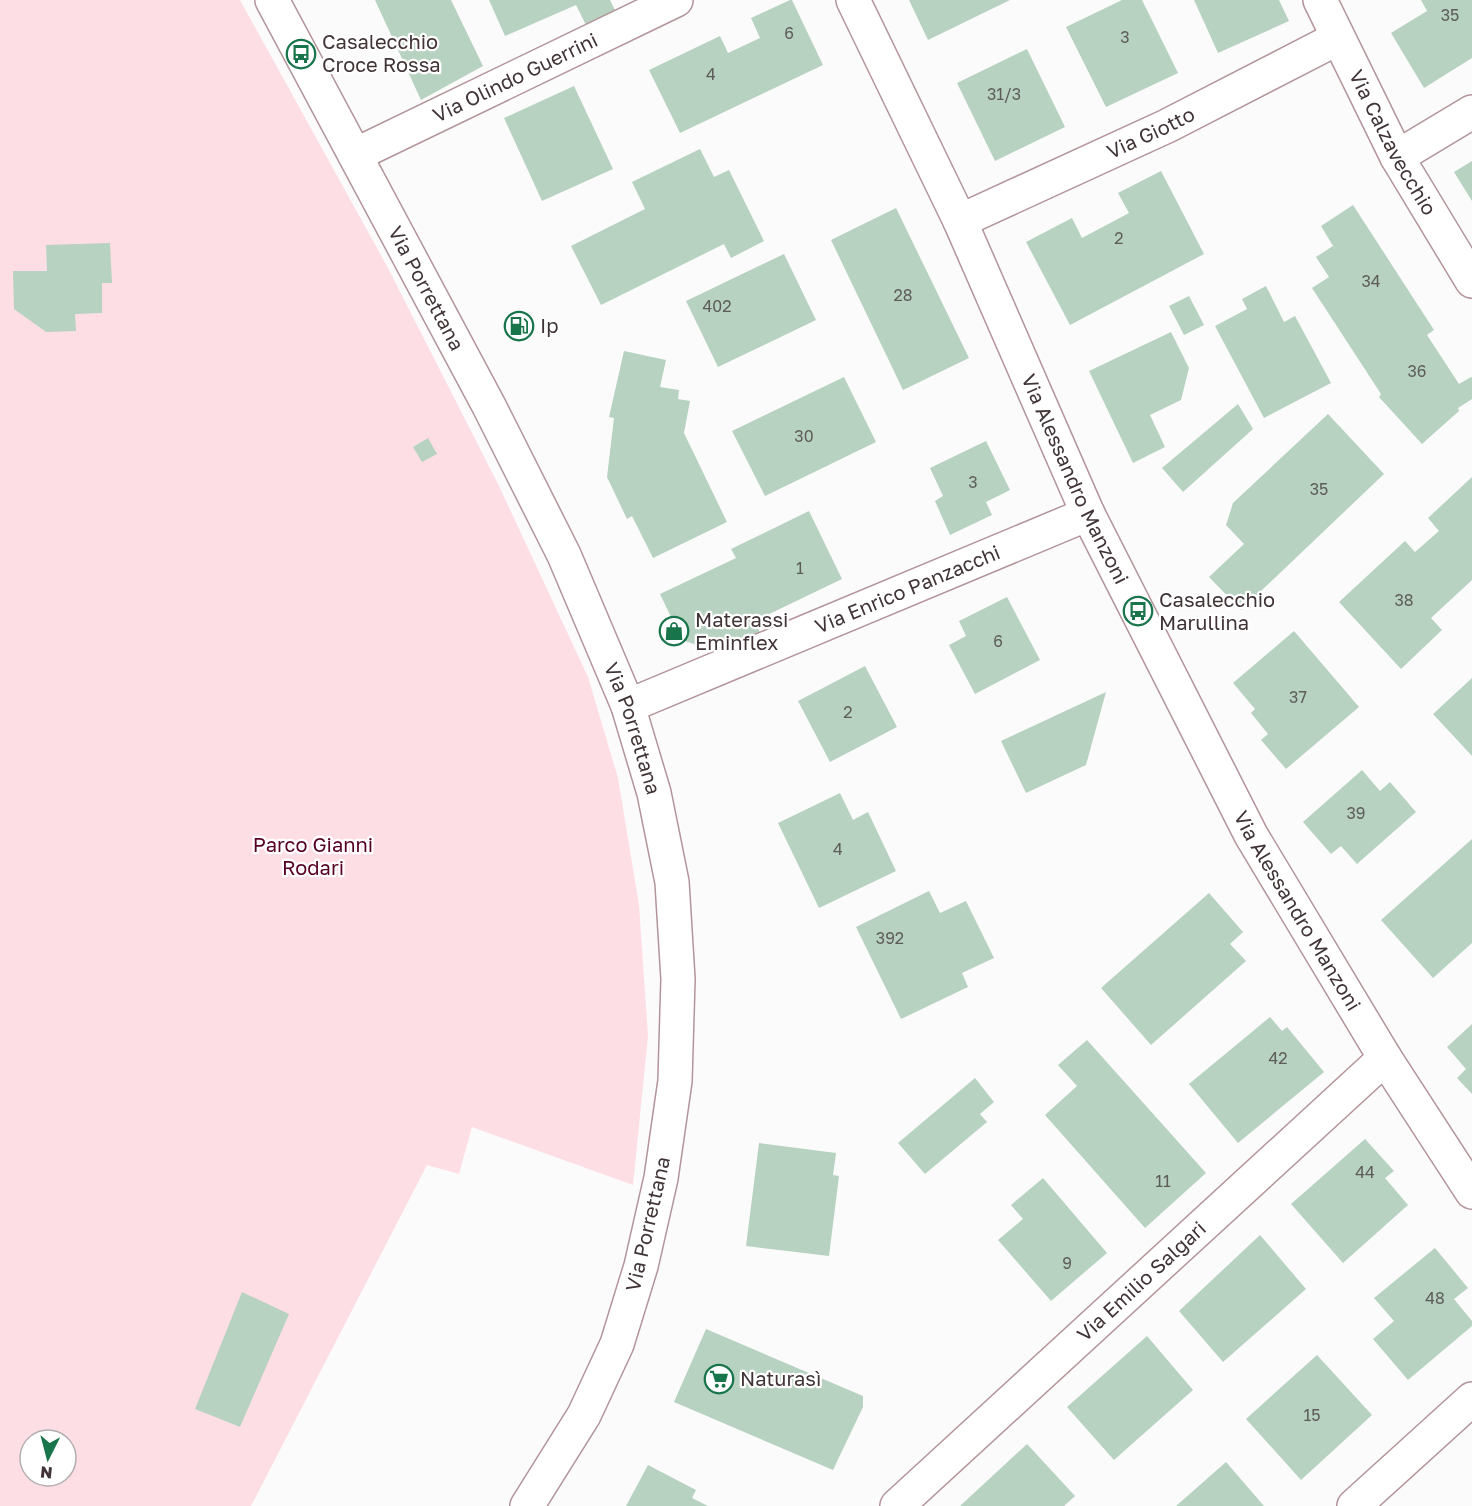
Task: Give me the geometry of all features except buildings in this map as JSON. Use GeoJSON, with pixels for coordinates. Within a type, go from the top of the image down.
{"type":"FeatureCollection","features":[{"type":"Feature","properties":{"kind":"street","name":"Via Porrettana"},"geometry":{"type":"LineString","coordinates":[[272,0],[489,406],[564,555],[628,706],[654,793],[672,882],[678,979],[675,1081],[661,1179],[641,1266],[617,1344],[584,1415],[527,1506]]}},
{"type":"Feature","properties":{"kind":"street","name":"Via Olindo Guerrini"},"geometry":{"type":"LineString","coordinates":[[355,155],[676,0]]}},
{"type":"Feature","properties":{"kind":"street","name":"Via Alessandro Manzoni"},"geometry":{"type":"LineString","coordinates":[[854,0],[960,221],[1089,514],[1251,835],[1385,1058],[1472,1192]]}},
{"type":"Feature","properties":{"kind":"street","name":"Via Calzavecchio"},"geometry":{"type":"LineString","coordinates":[[1320,0],[1397,158],[1472,281]]}},
{"type":"Feature","properties":{"kind":"street","name":"Via Giotto"},"geometry":{"type":"LineString","coordinates":[[960,221],[1167,126],[1338,38]]}},
{"type":"Feature","properties":{"kind":"street"},"geometry":{"type":"LineString","coordinates":[[1397,158],[1472,112]]}},
{"type":"Feature","properties":{"kind":"street","name":"Via Enrico Panzacchi"},"geometry":{"type":"LineString","coordinates":[[628,706],[1089,514]]}},
{"type":"Feature","properties":{"kind":"street","name":"Via Emilio Salgari"},"geometry":{"type":"LineString","coordinates":[[897,1506],[1385,1058]]}},
{"type":"Feature","properties":{"kind":"street"},"geometry":{"type":"LineString","coordinates":[[1354,1506],[1472,1399]]}},
{"type":"Feature","properties":{"kind":"green space","name":"Parco Gianni Rodari"},"geometry":{"type":"Polygon","coordinates":[[[0,0],[240,0],[388,268],[499,486],[588,677],[618,778],[639,905],[648,1036],[633,1185],[472,1127],[459,1174],[427,1165],[251,1506],[0,1506],[0,0]]]}},
{"type":"Feature","properties":{"kind":"place","name":"Casalecchio Croce Rossa"},"geometry":{"type":"Point","coordinates":[301,54]}},
{"type":"Feature","properties":{"kind":"place","name":"Ip"},"geometry":{"type":"Point","coordinates":[519,326]}},
{"type":"Feature","properties":{"kind":"place","name":"Casalecchio Marullina"},"geometry":{"type":"Point","coordinates":[1138,611]}},
{"type":"Feature","properties":{"kind":"place","name":"Materassi Eminflex"},"geometry":{"type":"Point","coordinates":[674,631]}},
{"type":"Feature","properties":{"kind":"place","name":"Naturasì"},"geometry":{"type":"Point","coordinates":[719,1379]}}]}
